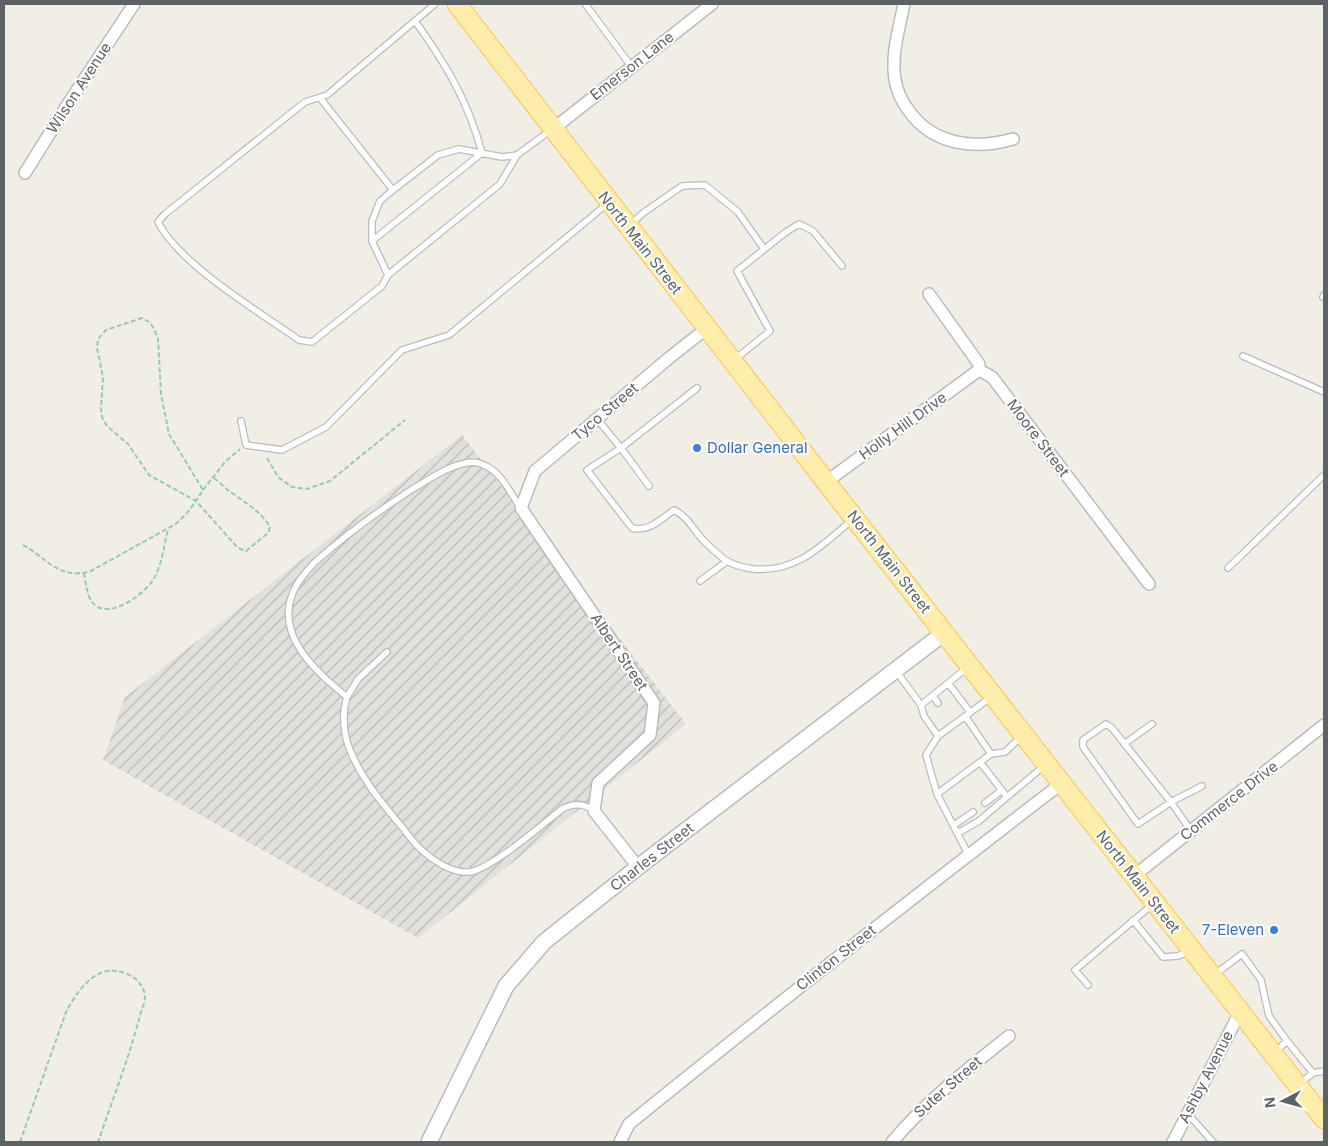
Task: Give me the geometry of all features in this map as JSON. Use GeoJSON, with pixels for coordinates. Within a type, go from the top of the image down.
{"type":"FeatureCollection","features":[{"type":"Feature","properties":{"kind":"main road","name":"North Main Street"},"geometry":{"type":"LineString","coordinates":[[456,4],[854,518],[1324,1119]]}},
{"type":"Feature","properties":{"kind":"street","name":"Wilson Avenue"},"geometry":{"type":"LineString","coordinates":[[24,174],[134,4]]}},
{"type":"Feature","properties":{"kind":"street","name":"Emerson Lane"},"geometry":{"type":"LineString","coordinates":[[553,129],[712,4]]}},
{"type":"Feature","properties":{"kind":"street"},"geometry":{"type":"LineString","coordinates":[[904,4],[895,48],[894,67],[897,89],[911,114],[926,129],[952,142],[980,144],[1013,139]]}},
{"type":"Feature","properties":{"kind":"street","name":"Moore Street"},"geometry":{"type":"LineString","coordinates":[[929,294],[979,364],[980,370],[992,377],[1149,584]]}},
{"type":"Feature","properties":{"kind":"street","name":"Tyco Street"},"geometry":{"type":"LineString","coordinates":[[521,508],[535,471],[707,328]]}},
{"type":"Feature","properties":{"kind":"street","name":"Holly Hill Drive"},"geometry":{"type":"LineString","coordinates":[[826,482],[980,370]]}},
{"type":"Feature","properties":{"kind":"street","name":"Albert Street"},"geometry":{"type":"LineString","coordinates":[[521,508],[654,703],[650,734],[598,783],[594,811]]}},
{"type":"Feature","properties":{"kind":"street","name":"Charles Street"},"geometry":{"type":"LineString","coordinates":[[430,1142],[506,986],[544,942],[638,867],[896,671],[944,632]]}},
{"type":"Feature","properties":{"kind":"street","name":"Commerce Drive"},"geometry":{"type":"LineString","coordinates":[[1134,876],[1324,725]]}},
{"type":"Feature","properties":{"kind":"street","name":"Clinton Street"},"geometry":{"type":"LineString","coordinates":[[620,1142],[629,1124],[968,854],[1062,784]]}},
{"type":"Feature","properties":{"kind":"street"},"geometry":{"type":"LineString","coordinates":[[594,811],[638,867]]}},
{"type":"Feature","properties":{"kind":"street","name":"Ashby Avenue"},"geometry":{"type":"LineString","coordinates":[[1173,1142],[1240,1012]]}},
{"type":"Feature","properties":{"kind":"street","name":"Suter Street"},"geometry":{"type":"LineString","coordinates":[[892,1142],[910,1121],[959,1076],[1008,1036]]}},
{"type":"Feature","properties":{"kind":"lane"},"geometry":{"type":"LineString","coordinates":[[436,4],[328,96],[305,102],[165,214],[158,222],[164,234],[203,272],[299,340],[312,342],[382,286],[388,275],[500,184],[518,155],[553,129]]}},
{"type":"Feature","properties":{"kind":"lane"},"geometry":{"type":"LineString","coordinates":[[587,4],[631,66]]}},
{"type":"Feature","properties":{"kind":"lane"},"geometry":{"type":"LineString","coordinates":[[415,21],[458,88],[476,129],[482,153]]}},
{"type":"Feature","properties":{"kind":"lane"},"geometry":{"type":"LineString","coordinates":[[320,98],[393,190]]}},
{"type":"Feature","properties":{"kind":"lane"},"geometry":{"type":"LineString","coordinates":[[388,275],[372,241],[372,221],[380,201],[438,155],[459,149],[502,158],[518,155]]}},
{"type":"Feature","properties":{"kind":"lane"},"geometry":{"type":"LineString","coordinates":[[372,241],[482,153]]}},
{"type":"Feature","properties":{"kind":"lane"},"geometry":{"type":"LineString","coordinates":[[628,227],[643,213],[682,186],[705,185],[738,212],[764,249]]}},
{"type":"Feature","properties":{"kind":"lane"},"geometry":{"type":"LineString","coordinates":[[240,421],[246,445],[282,450],[326,427],[402,350],[449,335],[609,202]]}},
{"type":"Feature","properties":{"kind":"lane"},"geometry":{"type":"LineString","coordinates":[[733,362],[770,332],[737,271],[799,224],[813,231],[842,266]]}},
{"type":"Feature","properties":{"kind":"lane"},"geometry":{"type":"LineString","coordinates":[[1243,356],[1324,392]]}},
{"type":"Feature","properties":{"kind":"lane"},"geometry":{"type":"LineString","coordinates":[[697,388],[621,448],[588,470],[632,528],[640,530],[648,528],[674,510],[682,514],[703,540],[726,562],[741,568],[765,570],[793,565],[821,547],[854,518]]}},
{"type":"Feature","properties":{"kind":"lane"},"geometry":{"type":"LineString","coordinates":[[597,419],[649,486]]}},
{"type":"Feature","properties":{"kind":"lane"},"geometry":{"type":"LineString","coordinates":[[347,697],[312,664],[298,646],[290,629],[289,606],[292,594],[304,574],[314,563],[381,510],[455,466],[467,462],[488,467],[498,476],[521,508]]}},
{"type":"Feature","properties":{"kind":"lane"},"geometry":{"type":"LineString","coordinates":[[1228,568],[1324,475]]}},
{"type":"Feature","properties":{"kind":"lane"},"geometry":{"type":"LineString","coordinates":[[700,581],[726,562]]}},
{"type":"Feature","properties":{"kind":"lane"},"geometry":{"type":"LineString","coordinates":[[388,652],[358,679],[347,697],[344,713],[345,733],[360,771],[415,844],[433,859],[447,867],[462,872],[482,868],[562,809],[570,805],[583,805],[594,811]]}},
{"type":"Feature","properties":{"kind":"lane"},"geometry":{"type":"LineString","coordinates":[[921,705],[970,665]]}},
{"type":"Feature","properties":{"kind":"lane"},"geometry":{"type":"LineString","coordinates":[[896,671],[921,705],[924,716],[938,736]]}},
{"type":"Feature","properties":{"kind":"lane"},"geometry":{"type":"LineString","coordinates":[[948,683],[991,754]]}},
{"type":"Feature","properties":{"kind":"lane"},"geometry":{"type":"LineString","coordinates":[[968,854],[937,794],[926,755],[938,736],[951,723],[993,695]]}},
{"type":"Feature","properties":{"kind":"lane"},"geometry":{"type":"LineString","coordinates":[[933,696],[938,704]]}},
{"type":"Feature","properties":{"kind":"lane"},"geometry":{"type":"LineString","coordinates":[[1190,832],[1171,802],[1112,728],[1106,724],[1083,740],[1083,747],[1138,824],[1171,802],[1202,786]]}},
{"type":"Feature","properties":{"kind":"lane"},"geometry":{"type":"LineString","coordinates":[[1124,744],[1152,724]]}},
{"type":"Feature","properties":{"kind":"lane"},"geometry":{"type":"LineString","coordinates":[[937,794],[991,754],[1005,752],[1023,735]]}},
{"type":"Feature","properties":{"kind":"lane"},"geometry":{"type":"LineString","coordinates":[[980,762],[1007,796]]}},
{"type":"Feature","properties":{"kind":"lane"},"geometry":{"type":"LineString","coordinates":[[958,833],[979,821],[1046,764]]}},
{"type":"Feature","properties":{"kind":"lane"},"geometry":{"type":"LineString","coordinates":[[985,802],[1002,790]]}},
{"type":"Feature","properties":{"kind":"lane"},"geometry":{"type":"LineString","coordinates":[[954,825],[973,812]]}},
{"type":"Feature","properties":{"kind":"lane"},"geometry":{"type":"LineString","coordinates":[[1088,985],[1075,970],[1155,903]]}},
{"type":"Feature","properties":{"kind":"lane"},"geometry":{"type":"LineString","coordinates":[[1133,920],[1163,957],[1178,956],[1192,950]]}},
{"type":"Feature","properties":{"kind":"lane"},"geometry":{"type":"LineString","coordinates":[[1213,977],[1242,954],[1261,980],[1268,1016],[1312,1073]]}},
{"type":"Feature","properties":{"kind":"lane"},"geometry":{"type":"LineString","coordinates":[[1272,1054],[1287,1041]]}},
{"type":"Feature","properties":{"kind":"lane"},"geometry":{"type":"LineString","coordinates":[[1297,1085],[1312,1073],[1324,1070]]}},
{"type":"Feature","properties":{"kind":"lane"},"geometry":{"type":"LineString","coordinates":[[1188,1113],[1212,1142]]}},
{"type":"Feature","properties":{"kind":"path"},"geometry":{"type":"LineString","coordinates":[[203,490],[169,434],[162,394],[159,346],[156,331],[149,322],[142,318],[106,330],[100,335],[97,343],[103,377],[101,410],[104,423],[128,444],[149,475],[196,501],[238,548],[246,551],[268,533],[270,527],[264,516],[212,477]]}},
{"type":"Feature","properties":{"kind":"path"},"geometry":{"type":"LineString","coordinates":[[261,447],[278,477],[292,487],[307,489],[330,481],[405,420]]}},
{"type":"Feature","properties":{"kind":"path"},"geometry":{"type":"LineString","coordinates":[[23,545],[52,567],[68,572],[84,573],[92,571],[126,550],[168,529],[185,515],[212,477],[233,455],[246,445]]}},
{"type":"Feature","properties":{"kind":"path"},"geometry":{"type":"LineString","coordinates":[[84,573],[90,598],[99,608],[110,609],[134,599],[145,590],[156,574],[168,529]]}},
{"type":"Feature","properties":{"kind":"path"},"geometry":{"type":"LineString","coordinates":[[20,1142],[66,1012],[76,994],[91,979],[106,971],[123,971],[139,982],[144,997],[136,1030],[98,1142]]}},
{"type":"Feature","properties":{"kind":"shaded area"},"geometry":{"type":"Polygon","coordinates":[[[462,435],[686,724],[418,938],[103,760],[125,697],[462,435]]]}},
{"type":"Feature","properties":{"kind":"place","name":"Dollar General"},"geometry":{"type":"Point","coordinates":[697,448]}},
{"type":"Feature","properties":{"kind":"place","name":"7-Eleven"},"geometry":{"type":"Point","coordinates":[1274,930]}}]}
